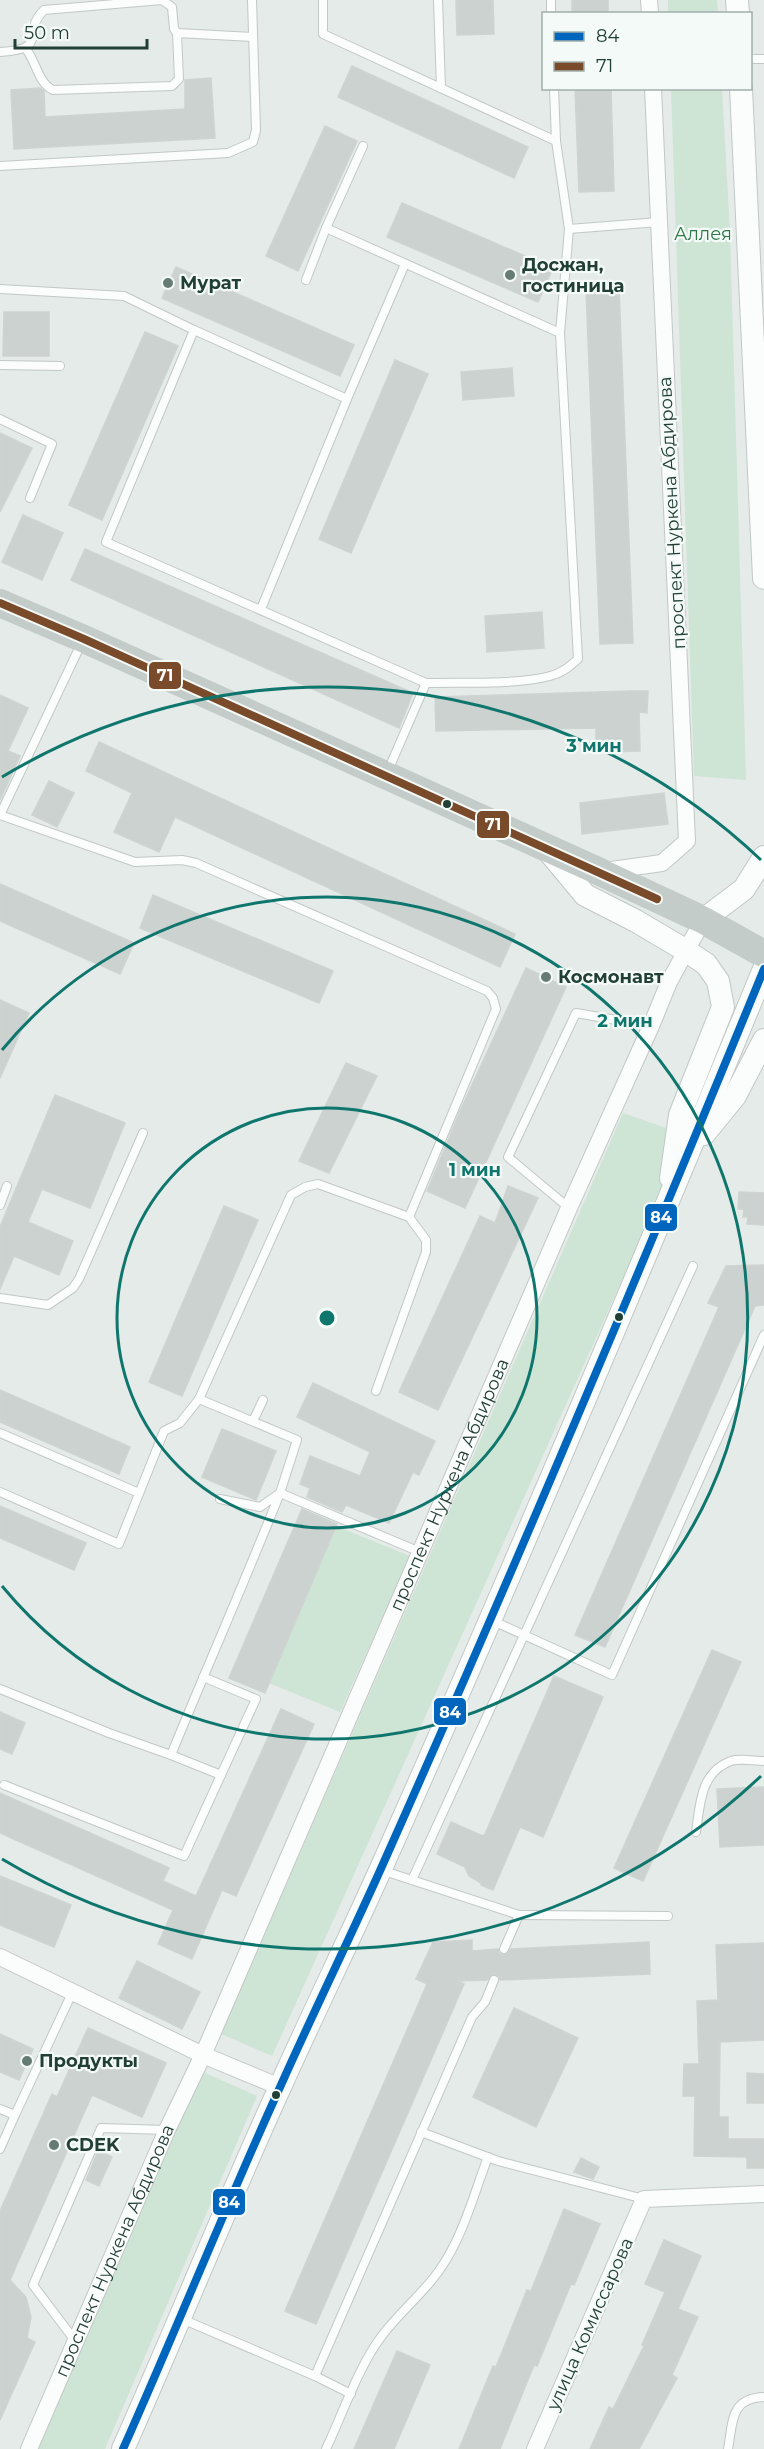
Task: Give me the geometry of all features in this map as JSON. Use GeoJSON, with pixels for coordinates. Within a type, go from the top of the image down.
{"type":"FeatureCollection","features":[{"type":"Feature","properties":{"kind":"highway"},"geometry":{"type":"LineString","coordinates":[[0,603],[600,872],[703,920],[764,954]]}},
{"type":"Feature","properties":{"kind":"main road"},"geometry":{"type":"LineString","coordinates":[[741,90],[761,453],[764,578]]}},
{"type":"Feature","properties":{"kind":"main road"},"geometry":{"type":"LineString","coordinates":[[545,847],[585,895],[685,950],[706,964],[718,981],[723,1007],[680,1115],[673,1151],[669,1200]]}},
{"type":"Feature","properties":{"kind":"main road"},"geometry":{"type":"LineString","coordinates":[[703,920],[744,889],[764,856]]}},
{"type":"Feature","properties":{"kind":"main road"},"geometry":{"type":"LineString","coordinates":[[123,2449],[182,2319],[280,2087],[381,1870],[491,1620],[764,969]]}},
{"type":"Feature","properties":{"kind":"main road"},"geometry":{"type":"LineString","coordinates":[[688,1154],[735,1096],[764,1040]]}},
{"type":"Feature","properties":{"kind":"street","name":"проспект Нуркена Абдирова"},"geometry":{"type":"LineString","coordinates":[[600,872],[662,863],[687,842],[653,90]]}},
{"type":"Feature","properties":{"kind":"street","name":"проспект Нуркена Абдирова"},"geometry":{"type":"LineString","coordinates":[[29,2449],[167,2130],[203,2055],[569,1208],[685,950],[703,920]]}},
{"type":"Feature","properties":{"kind":"street"},"geometry":{"type":"LineString","coordinates":[[0,1957],[203,2055],[280,2087]]}},
{"type":"Feature","properties":{"kind":"street"},"geometry":{"type":"LineString","coordinates":[[644,2199],[764,2194]]}},
{"type":"Feature","properties":{"kind":"street","name":"улица Комиссарова"},"geometry":{"type":"LineString","coordinates":[[535,2449],[644,2199]]}},
{"type":"Feature","properties":{"kind":"lane"},"geometry":{"type":"LineString","coordinates":[[0,52],[26,49],[30,44],[38,15],[44,10],[162,0],[172,7],[174,29],[177,33],[179,79],[172,86],[53,90],[47,87],[33,57],[26,49]]}},
{"type":"Feature","properties":{"kind":"lane"},"geometry":{"type":"LineString","coordinates":[[0,166],[228,153],[253,142],[256,130],[252,0]]}},
{"type":"Feature","properties":{"kind":"lane"},"geometry":{"type":"LineString","coordinates":[[323,0],[323,34],[556,141]]}},
{"type":"Feature","properties":{"kind":"lane"},"geometry":{"type":"LineString","coordinates":[[438,0],[441,88]]}},
{"type":"Feature","properties":{"kind":"lane"},"geometry":{"type":"LineString","coordinates":[[177,33],[253,37]]}},
{"type":"Feature","properties":{"kind":"lane"},"geometry":{"type":"LineString","coordinates":[[194,330],[106,542],[426,683],[511,680],[550,676],[566,670],[578,659],[560,333],[570,229],[556,141],[554,90]]}},
{"type":"Feature","properties":{"kind":"lane"},"geometry":{"type":"LineString","coordinates":[[306,280],[326,228],[363,146]]}},
{"type":"Feature","properties":{"kind":"lane"},"geometry":{"type":"LineString","coordinates":[[570,229],[659,222]]}},
{"type":"Feature","properties":{"kind":"lane"},"geometry":{"type":"LineString","coordinates":[[326,228],[560,333]]}},
{"type":"Feature","properties":{"kind":"lane"},"geometry":{"type":"LineString","coordinates":[[261,609],[405,264]]}},
{"type":"Feature","properties":{"kind":"lane"},"geometry":{"type":"LineString","coordinates":[[0,289],[124,296],[347,399]]}},
{"type":"Feature","properties":{"kind":"lane"},"geometry":{"type":"LineString","coordinates":[[0,365],[60,366]]}},
{"type":"Feature","properties":{"kind":"lane"},"geometry":{"type":"LineString","coordinates":[[0,419],[52,444],[30,498]]}},
{"type":"Feature","properties":{"kind":"lane"},"geometry":{"type":"LineString","coordinates":[[84,639],[0,815],[135,862],[182,860],[196,863],[487,991],[493,998],[496,1009],[409,1217]]}},
{"type":"Feature","properties":{"kind":"lane"},"geometry":{"type":"LineString","coordinates":[[386,776],[426,683]]}},
{"type":"Feature","properties":{"kind":"lane"},"geometry":{"type":"LineString","coordinates":[[569,1208],[508,1157],[576,1013],[651,1026]]}},
{"type":"Feature","properties":{"kind":"lane"},"geometry":{"type":"LineString","coordinates":[[0,1298],[48,1305],[73,1288],[80,1279],[143,1132]]}},
{"type":"Feature","properties":{"kind":"lane"},"geometry":{"type":"LineString","coordinates":[[0,1492],[118,1544],[164,1431],[180,1423],[199,1398],[291,1195],[305,1187],[318,1184],[409,1217],[426,1240],[426,1252],[376,1391]]}},
{"type":"Feature","properties":{"kind":"lane"},"geometry":{"type":"LineString","coordinates":[[0,1205],[7,1186]]}},
{"type":"Feature","properties":{"kind":"lane"},"geometry":{"type":"LineString","coordinates":[[412,1880],[693,1266]]}},
{"type":"Feature","properties":{"kind":"lane"},"geometry":{"type":"LineString","coordinates":[[491,1620],[612,1675],[764,1335]]}},
{"type":"Feature","properties":{"kind":"lane"},"geometry":{"type":"LineString","coordinates":[[171,1755],[280,1493],[297,1440],[199,1398]]}},
{"type":"Feature","properties":{"kind":"lane"},"geometry":{"type":"LineString","coordinates":[[253,1421],[262,1400]]}},
{"type":"Feature","properties":{"kind":"lane"},"geometry":{"type":"LineString","coordinates":[[0,1433],[139,1493]]}},
{"type":"Feature","properties":{"kind":"lane"},"geometry":{"type":"LineString","coordinates":[[280,1493],[420,1552]]}},
{"type":"Feature","properties":{"kind":"lane"},"geometry":{"type":"LineString","coordinates":[[220,1499],[260,1507],[280,1493]]}},
{"type":"Feature","properties":{"kind":"lane"},"geometry":{"type":"LineString","coordinates":[[4,1785],[184,1856],[256,1699],[203,1677]]}},
{"type":"Feature","properties":{"kind":"lane"},"geometry":{"type":"LineString","coordinates":[[0,1689],[221,1775]]}},
{"type":"Feature","properties":{"kind":"lane"},"geometry":{"type":"LineString","coordinates":[[696,1832],[703,1789],[714,1771],[732,1761],[764,1761]]}},
{"type":"Feature","properties":{"kind":"lane"},"geometry":{"type":"LineString","coordinates":[[381,1870],[519,1915],[668,1916]]}},
{"type":"Feature","properties":{"kind":"lane"},"geometry":{"type":"LineString","coordinates":[[504,1949],[519,1915]]}},
{"type":"Feature","properties":{"kind":"lane"},"geometry":{"type":"LineString","coordinates":[[315,2376],[472,2018],[485,2002],[494,1980]]}},
{"type":"Feature","properties":{"kind":"lane"},"geometry":{"type":"LineString","coordinates":[[0,2149],[73,1991]]}},
{"type":"Feature","properties":{"kind":"lane"},"geometry":{"type":"LineString","coordinates":[[0,2109],[15,2115]]}},
{"type":"Feature","properties":{"kind":"lane"},"geometry":{"type":"LineString","coordinates":[[76,2342],[33,2285],[100,2128],[167,2130]]}},
{"type":"Feature","properties":{"kind":"lane"},"geometry":{"type":"LineString","coordinates":[[421,2132],[488,2157],[644,2199]]}},
{"type":"Feature","properties":{"kind":"lane"},"geometry":{"type":"LineString","coordinates":[[326,2449],[379,2339],[399,2315],[424,2291],[446,2261],[454,2246],[488,2157]]}},
{"type":"Feature","properties":{"kind":"lane"},"geometry":{"type":"LineString","coordinates":[[182,2319],[315,2376],[351,2394]]}},
{"type":"Feature","properties":{"kind":"lane"},"geometry":{"type":"LineString","coordinates":[[729,2449],[734,2411],[742,2402],[754,2397],[764,2397]]}},
{"type":"Feature","properties":{"kind":"green space"},"geometry":{"type":"Polygon","coordinates":[[[668,0],[717,0],[718,12],[668,12],[668,0]]]}},
{"type":"Feature","properties":{"kind":"green space","name":"Аллея"},"geometry":{"type":"Polygon","coordinates":[[[671,90],[722,90],[730,232],[746,780],[694,776],[671,90]]]}},
{"type":"Feature","properties":{"kind":"green space"},"geometry":{"type":"Polygon","coordinates":[[[623,1113],[669,1129],[660,1196],[272,2056],[221,2034],[623,1113]]]}},
{"type":"Feature","properties":{"kind":"green space"},"geometry":{"type":"Polygon","coordinates":[[[336,1526],[410,1556],[340,1712],[269,1683],[336,1526]]]}},
{"type":"Feature","properties":{"kind":"green space"},"geometry":{"type":"Polygon","coordinates":[[[196,2069],[257,2096],[105,2449],[30,2449],[196,2069]]]}},
{"type":"Feature","properties":{"kind":"building"},"geometry":{"type":"Polygon","coordinates":[[[456,0],[493,0],[494,34],[457,35],[456,0]]]}},
{"type":"Feature","properties":{"kind":"building"},"geometry":{"type":"Polygon","coordinates":[[[572,0],[608,0],[608,12],[572,12],[572,0]]]}},
{"type":"Feature","properties":{"kind":"building"},"geometry":{"type":"Polygon","coordinates":[[[352,66],[528,147],[514,178],[338,97],[352,66]]]}},
{"type":"Feature","properties":{"kind":"building"},"geometry":{"type":"Polygon","coordinates":[[[211,78],[215,138],[14,149],[11,90],[40,88],[44,91],[45,117],[185,109],[185,80],[211,78]]]}},
{"type":"Feature","properties":{"kind":"building"},"geometry":{"type":"Polygon","coordinates":[[[575,90],[611,90],[614,191],[579,192],[575,90]]]}},
{"type":"Feature","properties":{"kind":"building"},"geometry":{"type":"Polygon","coordinates":[[[325,126],[357,141],[298,271],[266,256],[325,126]]]}},
{"type":"Feature","properties":{"kind":"building"},"geometry":{"type":"Polygon","coordinates":[[[402,203],[553,268],[538,302],[387,237],[402,203]]]}},
{"type":"Feature","properties":{"kind":"building"},"geometry":{"type":"Polygon","coordinates":[[[176,267],[354,345],[340,376],[162,298],[176,267]]]}},
{"type":"Feature","properties":{"kind":"building"},"geometry":{"type":"Polygon","coordinates":[[[619,288],[633,643],[600,644],[586,289],[619,288]]]}},
{"type":"Feature","properties":{"kind":"building"},"geometry":{"type":"Polygon","coordinates":[[[4,312],[49,312],[49,356],[3,356],[4,312]]]}},
{"type":"Feature","properties":{"kind":"building"},"geometry":{"type":"Polygon","coordinates":[[[145,332],[178,346],[102,520],[69,505],[145,332]]]}},
{"type":"Feature","properties":{"kind":"building"},"geometry":{"type":"Polygon","coordinates":[[[395,360],[428,374],[351,553],[319,539],[395,360]]]}},
{"type":"Feature","properties":{"kind":"building"},"geometry":{"type":"Polygon","coordinates":[[[512,368],[514,396],[463,400],[461,372],[512,368]]]}},
{"type":"Feature","properties":{"kind":"building"},"geometry":{"type":"Polygon","coordinates":[[[0,433],[32,448],[0,512],[0,433]]]}},
{"type":"Feature","properties":{"kind":"building"},"geometry":{"type":"Polygon","coordinates":[[[23,515],[63,533],[42,580],[2,562],[23,515]]]}},
{"type":"Feature","properties":{"kind":"building"},"geometry":{"type":"Polygon","coordinates":[[[85,549],[413,693],[399,728],[71,580],[85,549]]]}},
{"type":"Feature","properties":{"kind":"building"},"geometry":{"type":"Polygon","coordinates":[[[542,612],[544,648],[487,652],[485,616],[542,612]]]}},
{"type":"Feature","properties":{"kind":"building"},"geometry":{"type":"Polygon","coordinates":[[[648,691],[647,713],[639,712],[640,751],[596,752],[596,728],[436,731],[435,697],[648,691]]]}},
{"type":"Feature","properties":{"kind":"building"},"geometry":{"type":"Polygon","coordinates":[[[0,695],[28,708],[8,751],[20,756],[0,800],[0,695]]]}},
{"type":"Feature","properties":{"kind":"building"},"geometry":{"type":"Polygon","coordinates":[[[99,742],[515,934],[500,967],[175,817],[159,852],[114,832],[132,793],[86,771],[99,742]]]}},
{"type":"Feature","properties":{"kind":"building"},"geometry":{"type":"Polygon","coordinates":[[[49,781],[74,793],[57,827],[32,815],[49,781]]]}},
{"type":"Feature","properties":{"kind":"building"},"geometry":{"type":"Polygon","coordinates":[[[664,793],[668,824],[582,834],[580,803],[664,793]]]}},
{"type":"Feature","properties":{"kind":"building"},"geometry":{"type":"Polygon","coordinates":[[[0,884],[134,943],[120,974],[0,921],[0,884]]]}},
{"type":"Feature","properties":{"kind":"building"},"geometry":{"type":"Polygon","coordinates":[[[153,895],[333,971],[319,1003],[140,928],[153,895]]]}},
{"type":"Feature","properties":{"kind":"building"},"geometry":{"type":"Polygon","coordinates":[[[526,968],[566,987],[465,1208],[427,1191],[460,1111],[526,968]]]}},
{"type":"Feature","properties":{"kind":"building"},"geometry":{"type":"Polygon","coordinates":[[[0,1000],[29,1013],[0,1078],[0,1000]]]}},
{"type":"Feature","properties":{"kind":"building"},"geometry":{"type":"Polygon","coordinates":[[[346,1063],[377,1076],[329,1173],[299,1161],[346,1063]]]}},
{"type":"Feature","properties":{"kind":"building"},"geometry":{"type":"Polygon","coordinates":[[[55,1095],[125,1123],[90,1208],[42,1189],[28,1222],[73,1241],[59,1275],[14,1256],[0,1289],[0,1227],[55,1095]]]}},
{"type":"Feature","properties":{"kind":"building"},"geometry":{"type":"Polygon","coordinates":[[[508,1186],[538,1198],[438,1410],[399,1392],[480,1216],[495,1223],[508,1186]]]}},
{"type":"Feature","properties":{"kind":"building"},"geometry":{"type":"Polygon","coordinates":[[[739,1192],[764,1193],[764,1225],[747,1224],[748,1217],[743,1217],[744,1209],[738,1209],[739,1192]]]}},
{"type":"Feature","properties":{"kind":"building"},"geometry":{"type":"Polygon","coordinates":[[[224,1206],[258,1220],[182,1396],[149,1382],[224,1206]]]}},
{"type":"Feature","properties":{"kind":"building"},"geometry":{"type":"Polygon","coordinates":[[[764,1265],[764,1305],[755,1306],[605,1647],[575,1635],[719,1307],[708,1303],[726,1266],[764,1265]]]}},
{"type":"Feature","properties":{"kind":"building"},"geometry":{"type":"Polygon","coordinates":[[[313,1383],[435,1441],[419,1475],[413,1472],[389,1523],[346,1505],[342,1512],[307,1497],[310,1488],[300,1484],[310,1456],[360,1476],[370,1452],[297,1417],[313,1383]]]}},
{"type":"Feature","properties":{"kind":"building"},"geometry":{"type":"Polygon","coordinates":[[[0,1390],[130,1447],[119,1474],[0,1422],[0,1390]]]}},
{"type":"Feature","properties":{"kind":"building"},"geometry":{"type":"Polygon","coordinates":[[[222,1429],[276,1451],[256,1500],[202,1477],[222,1429]]]}},
{"type":"Feature","properties":{"kind":"building"},"geometry":{"type":"Polygon","coordinates":[[[0,1506],[86,1543],[74,1570],[0,1538],[0,1506]]]}},
{"type":"Feature","properties":{"kind":"building"},"geometry":{"type":"Polygon","coordinates":[[[302,1509],[337,1524],[265,1693],[229,1678],[302,1509]]]}},
{"type":"Feature","properties":{"kind":"building"},"geometry":{"type":"Polygon","coordinates":[[[712,1650],[741,1662],[643,1881],[614,1868],[712,1650]]]}},
{"type":"Feature","properties":{"kind":"building"},"geometry":{"type":"Polygon","coordinates":[[[554,1676],[603,1697],[543,1837],[520,1827],[493,1890],[469,1876],[465,1867],[437,1854],[451,1822],[483,1836],[485,1834],[554,1676]]]}},
{"type":"Feature","properties":{"kind":"building"},"geometry":{"type":"Polygon","coordinates":[[[281,1709],[314,1724],[236,1896],[222,1890],[192,1959],[158,1944],[173,1910],[0,1833],[0,1793],[169,1868],[163,1881],[196,1896],[281,1709]]]}},
{"type":"Feature","properties":{"kind":"building"},"geometry":{"type":"Polygon","coordinates":[[[0,1712],[25,1723],[12,1754],[0,1749],[0,1712]]]}},
{"type":"Feature","properties":{"kind":"building"},"geometry":{"type":"Polygon","coordinates":[[[764,1787],[764,1845],[720,1847],[717,1789],[764,1787]]]}},
{"type":"Feature","properties":{"kind":"building"},"geometry":{"type":"Polygon","coordinates":[[[0,1876],[71,1905],[54,1947],[0,1925],[0,1876]]]}},
{"type":"Feature","properties":{"kind":"building"},"geometry":{"type":"Polygon","coordinates":[[[472,1940],[472,1951],[498,1949],[499,1953],[504,1955],[511,1949],[649,1942],[650,1974],[500,1980],[499,1976],[494,1974],[487,1980],[457,1981],[464,1984],[316,2324],[285,2311],[427,1984],[416,1979],[433,1942],[472,1940]]]}},
{"type":"Feature","properties":{"kind":"building"},"geometry":{"type":"Polygon","coordinates":[[[764,1943],[764,2040],[720,2042],[719,2117],[728,2117],[728,2139],[764,2139],[764,2168],[747,2168],[747,2157],[694,2156],[695,2096],[683,2096],[684,2064],[699,2064],[697,2001],[718,2000],[716,1945],[764,1943]]]}},
{"type":"Feature","properties":{"kind":"building"},"geometry":{"type":"Polygon","coordinates":[[[137,1961],[200,1992],[182,2029],[119,1998],[137,1961]]]}},
{"type":"Feature","properties":{"kind":"building"},"geometry":{"type":"Polygon","coordinates":[[[514,2008],[578,2038],[536,2127],[473,2097],[514,2008]]]}},
{"type":"Feature","properties":{"kind":"building"},"geometry":{"type":"Polygon","coordinates":[[[88,2028],[166,2063],[142,2117],[92,2095],[10,2280],[26,2297],[31,2317],[27,2338],[35,2342],[0,2420],[0,2211],[52,2094],[57,2097],[88,2028]]]}},
{"type":"Feature","properties":{"kind":"building"},"geometry":{"type":"Polygon","coordinates":[[[0,2034],[33,2049],[19,2080],[0,2072],[0,2034]]]}},
{"type":"Feature","properties":{"kind":"building"},"geometry":{"type":"Polygon","coordinates":[[[747,2073],[764,2074],[764,2103],[747,2103],[747,2073]]]}},
{"type":"Feature","properties":{"kind":"building"},"geometry":{"type":"Polygon","coordinates":[[[98,2151],[112,2157],[99,2186],[86,2180],[98,2151]]]}},
{"type":"Feature","properties":{"kind":"building"},"geometry":{"type":"Polygon","coordinates":[[[581,2158],[599,2167],[593,2179],[574,2172],[581,2158]]]}},
{"type":"Feature","properties":{"kind":"building"},"geometry":{"type":"Polygon","coordinates":[[[564,2209],[600,2224],[574,2285],[571,2284],[537,2366],[534,2365],[500,2449],[459,2449],[527,2290],[531,2291],[564,2209]]]}},
{"type":"Feature","properties":{"kind":"building"},"geometry":{"type":"Polygon","coordinates":[[[664,2240],[701,2256],[678,2309],[698,2317],[672,2375],[677,2378],[639,2449],[590,2449],[609,2407],[613,2409],[644,2346],[642,2345],[665,2292],[645,2284],[664,2240]]]}},
{"type":"Feature","properties":{"kind":"building"},"geometry":{"type":"Polygon","coordinates":[[[397,2351],[430,2365],[394,2449],[354,2449],[397,2351]]]}},
{"type":"Feature","properties":{"kind":"transit line","name":"71"},"geometry":{"type":"LineString","coordinates":[[0,603],[657,899]]}},
{"type":"Feature","properties":{"kind":"transit line","name":"84"},"geometry":{"type":"LineString","coordinates":[[123,2449],[261,2130],[383,1864],[481,1641],[764,969]]}},
{"type":"Feature","properties":{"kind":"place","name":"Досжан, гостиница"},"geometry":{"type":"Point","coordinates":[510,275]}},
{"type":"Feature","properties":{"kind":"place","name":"Мурат"},"geometry":{"type":"Point","coordinates":[168,283]}},
{"type":"Feature","properties":{"kind":"place","name":"Космонавт"},"geometry":{"type":"Point","coordinates":[546,977]}},
{"type":"Feature","properties":{"kind":"place","name":"Продукты"},"geometry":{"type":"Point","coordinates":[27,2061]}},
{"type":"Feature","properties":{"kind":"place","name":"CDEK"},"geometry":{"type":"Point","coordinates":[54,2145]}}]}
